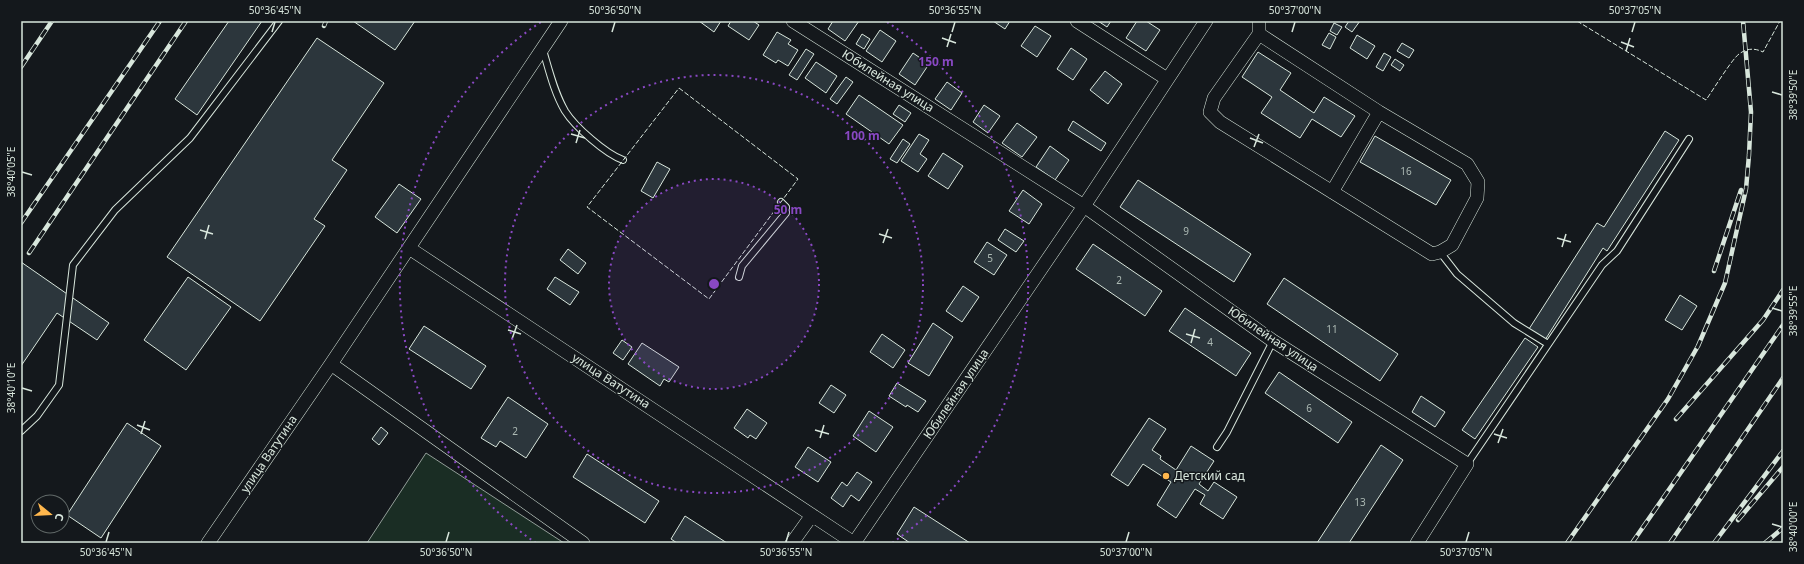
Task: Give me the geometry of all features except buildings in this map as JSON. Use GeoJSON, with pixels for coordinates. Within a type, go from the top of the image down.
{"type":"FeatureCollection","features":[{"type":"Feature","properties":{"kind":"street","name":"улица Ватутина"},"geometry":{"type":"LineString","coordinates":[[208,543],[331,364],[561,21]]}},
{"type":"Feature","properties":{"kind":"street","name":"Юбилейная улица"},"geometry":{"type":"LineString","coordinates":[[793,21],[1084,206],[1273,342],[1467,464]]}},
{"type":"Feature","properties":{"kind":"street"},"geometry":{"type":"LineString","coordinates":[[1077,21],[1167,79]]}},
{"type":"Feature","properties":{"kind":"street","name":"Юбилейная улица"},"geometry":{"type":"LineString","coordinates":[[854,543],[1084,206],[1206,21]]}},
{"type":"Feature","properties":{"kind":"street"},"geometry":{"type":"LineString","coordinates":[[1259,21],[1259,34],[1214,98],[1210,112],[1220,122],[1432,254],[1440,252],[1452,245],[1477,198],[1478,182],[1467,164],[1379,112],[1259,34]]}},
{"type":"Feature","properties":{"kind":"street"},"geometry":{"type":"LineString","coordinates":[[1332,192],[1379,112]]}},
{"type":"Feature","properties":{"kind":"street","name":"улица Ватутина"},"geometry":{"type":"LineString","coordinates":[[409,248],[854,543]]}},
{"type":"Feature","properties":{"kind":"street"},"geometry":{"type":"LineString","coordinates":[[331,364],[583,543]]}},
{"type":"Feature","properties":{"kind":"street"},"geometry":{"type":"LineString","coordinates":[[1417,543],[1467,464]]}},
{"type":"Feature","properties":{"kind":"street"},"geometry":{"type":"LineString","coordinates":[[792,543],[812,515]]}},
{"type":"Feature","properties":{"kind":"lane"},"geometry":{"type":"LineString","coordinates":[[21,431],[37,416],[59,385],[73,265],[115,210],[190,138],[279,21]]}},
{"type":"Feature","properties":{"kind":"lane"},"geometry":{"type":"LineString","coordinates":[[542,48],[552,81],[566,112],[588,136],[613,156],[623,160]]}},
{"type":"Feature","properties":{"kind":"lane"},"geometry":{"type":"LineString","coordinates":[[1467,464],[1602,265],[1618,251],[1689,139]]}},
{"type":"Feature","properties":{"kind":"lane"},"geometry":{"type":"LineString","coordinates":[[739,277],[742,266],[786,213],[786,207],[781,202]]}},
{"type":"Feature","properties":{"kind":"lane"},"geometry":{"type":"LineString","coordinates":[[1440,252],[1457,274],[1514,323],[1548,344]]}},
{"type":"Feature","properties":{"kind":"lane"},"geometry":{"type":"LineString","coordinates":[[1217,447],[1227,432],[1273,342]]}},
{"type":"Feature","properties":{"kind":"green space"},"geometry":{"type":"Polygon","coordinates":[[[426,453],[564,543],[367,543],[426,453]]]}},
{"type":"Feature","properties":{"kind":"railway"},"geometry":{"type":"LineString","coordinates":[[21,67],[52,21]]}},
{"type":"Feature","properties":{"kind":"railway"},"geometry":{"type":"LineString","coordinates":[[21,223],[160,21]]}},
{"type":"Feature","properties":{"kind":"railway"},"geometry":{"type":"LineString","coordinates":[[29,253],[186,21]]}},
{"type":"Feature","properties":{"kind":"railway"},"geometry":{"type":"LineString","coordinates":[[324,26],[326,21]]}},
{"type":"Feature","properties":{"kind":"railway"},"geometry":{"type":"LineString","coordinates":[[1567,543],[1668,399],[1698,346],[1725,283],[1746,189],[1749,155],[1751,112],[1743,21]]}},
{"type":"Feature","properties":{"kind":"railway"},"geometry":{"type":"LineString","coordinates":[[1714,271],[1741,190]]}},
{"type":"Feature","properties":{"kind":"railway"},"geometry":{"type":"LineString","coordinates":[[1676,419],[1763,320],[1783,290]]}},
{"type":"Feature","properties":{"kind":"railway"},"geometry":{"type":"LineString","coordinates":[[1632,543],[1783,325]]}},
{"type":"Feature","properties":{"kind":"railway"},"geometry":{"type":"LineString","coordinates":[[1670,543],[1783,378]]}},
{"type":"Feature","properties":{"kind":"railway"},"geometry":{"type":"LineString","coordinates":[[1714,543],[1783,451]]}},
{"type":"Feature","properties":{"kind":"railway"},"geometry":{"type":"LineString","coordinates":[[1738,520],[1783,467]]}},
{"type":"Feature","properties":{"kind":"railway"},"geometry":{"type":"LineString","coordinates":[[1765,543],[1783,528]]}},
{"type":"Feature","properties":{"kind":"fence"},"geometry":{"type":"LineString","coordinates":[[1577,21],[1706,100],[1727,68],[1739,54],[1751,49],[1763,52],[1780,21]]}},
{"type":"Feature","properties":{"kind":"fence"},"geometry":{"type":"LineString","coordinates":[[679,88],[798,179],[709,299],[587,207],[679,88]]}},
{"type":"Feature","properties":{"kind":"place","name":"Детский сад"},"geometry":{"type":"Point","coordinates":[1166,476]}}]}
